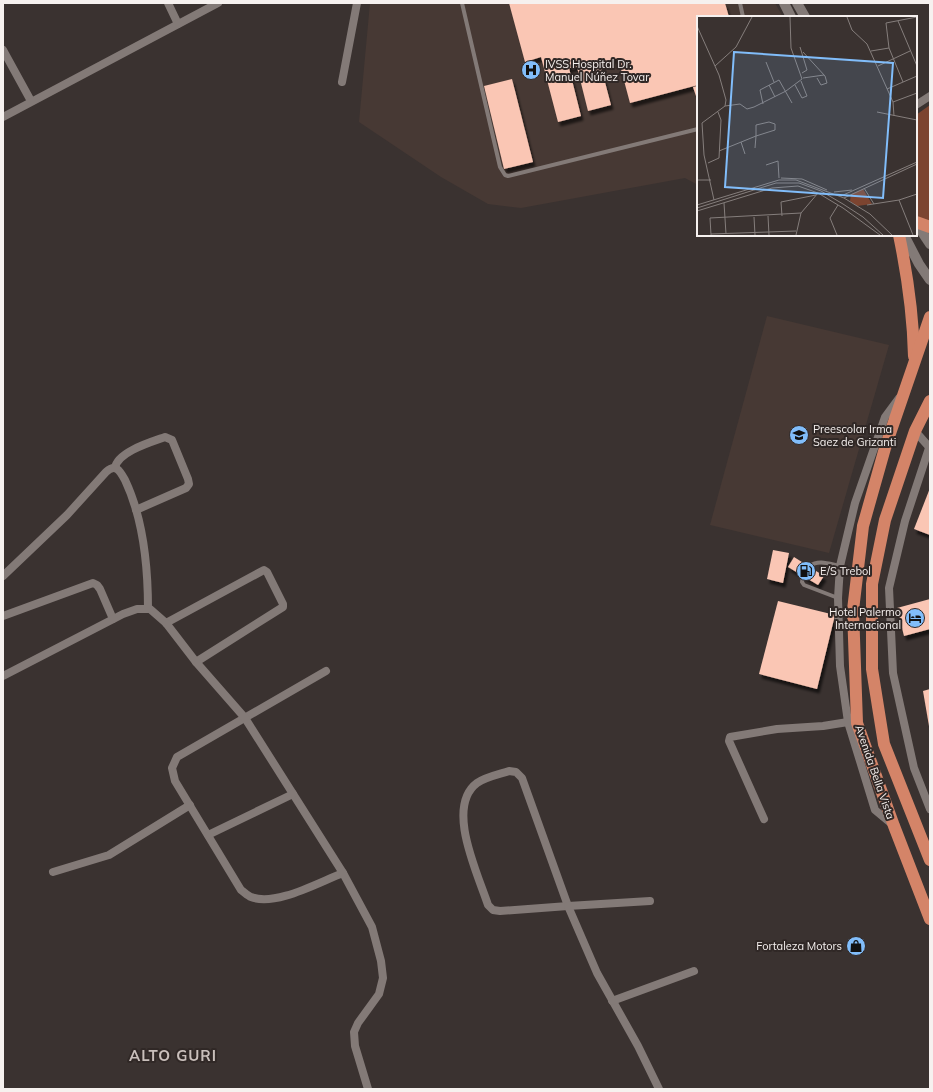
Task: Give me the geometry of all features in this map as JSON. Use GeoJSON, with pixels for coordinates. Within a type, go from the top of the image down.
{"type":"FeatureCollection","features":[{"type":"Feature","properties":{"kind":"highway"},"geometry":{"type":"LineString","coordinates":[[917,222],[930,227]]}},
{"type":"Feature","properties":{"kind":"highway"},"geometry":{"type":"LineString","coordinates":[[899,236],[908,276],[912,310],[914,364]]}},
{"type":"Feature","properties":{"kind":"highway","name":"Avenida Bella Vista"},"geometry":{"type":"LineString","coordinates":[[930,317],[885,448],[863,526],[853,610],[857,723],[894,826],[930,919]]}},
{"type":"Feature","properties":{"kind":"highway","name":"Avenida Bella Vista"},"geometry":{"type":"LineString","coordinates":[[930,401],[915,431],[885,520],[872,584],[872,669],[884,744],[930,860]]}},
{"type":"Feature","properties":{"kind":"street"},"geometry":{"type":"LineString","coordinates":[[168,3],[178,24]]}},
{"type":"Feature","properties":{"kind":"street"},"geometry":{"type":"LineString","coordinates":[[3,117],[218,3]]}},
{"type":"Feature","properties":{"kind":"street"},"geometry":{"type":"LineString","coordinates":[[342,82],[357,3]]}},
{"type":"Feature","properties":{"kind":"street"},"geometry":{"type":"LineString","coordinates":[[784,3],[790,16]]}},
{"type":"Feature","properties":{"kind":"street"},"geometry":{"type":"LineString","coordinates":[[797,3],[804,16]]}},
{"type":"Feature","properties":{"kind":"street"},"geometry":{"type":"LineString","coordinates":[[3,50],[31,102]]}},
{"type":"Feature","properties":{"kind":"street"},"geometry":{"type":"LineString","coordinates":[[917,104],[930,96]]}},
{"type":"Feature","properties":{"kind":"street"},"geometry":{"type":"LineString","coordinates":[[917,224],[930,244]]}},
{"type":"Feature","properties":{"kind":"street"},"geometry":{"type":"LineString","coordinates":[[905,236],[919,264],[930,280]]}},
{"type":"Feature","properties":{"kind":"street"},"geometry":{"type":"LineString","coordinates":[[894,826],[875,810],[848,722],[840,666],[838,598],[840,566],[855,503],[885,417],[906,389]]}},
{"type":"Feature","properties":{"kind":"street"},"geometry":{"type":"LineString","coordinates":[[915,431],[930,447],[905,521],[889,588],[893,673],[914,768],[930,809]]}},
{"type":"Feature","properties":{"kind":"street"},"geometry":{"type":"LineString","coordinates":[[115,468],[118,460],[124,454],[162,438],[172,440],[189,484],[186,488],[136,510]]}},
{"type":"Feature","properties":{"kind":"street"},"geometry":{"type":"LineString","coordinates":[[3,576],[68,515],[106,472],[111,468],[115,468],[120,470],[136,510],[146,566],[148,609]]}},
{"type":"Feature","properties":{"kind":"street"},"geometry":{"type":"LineString","coordinates":[[166,623],[264,570],[267,572],[283,604],[283,607],[196,662]]}},
{"type":"Feature","properties":{"kind":"street"},"geometry":{"type":"LineString","coordinates":[[3,616],[93,583],[100,589],[113,619]]}},
{"type":"Feature","properties":{"kind":"street"},"geometry":{"type":"LineString","coordinates":[[3,676],[113,619],[137,609],[148,609],[155,612],[166,623],[196,662],[245,718],[343,872],[372,927],[381,961],[383,978],[379,994],[358,1023],[354,1032],[355,1046],[368,1089]]}},
{"type":"Feature","properties":{"kind":"street"},"geometry":{"type":"LineString","coordinates":[[326,671],[177,757],[172,768],[175,781],[241,890],[251,897],[268,900],[281,897],[343,872]]}},
{"type":"Feature","properties":{"kind":"street"},"geometry":{"type":"LineString","coordinates":[[764,819],[729,741],[730,737],[777,729],[823,726],[848,722]]}},
{"type":"Feature","properties":{"kind":"street"},"geometry":{"type":"LineString","coordinates":[[650,901],[568,906],[500,911],[493,910],[488,905],[463,822],[467,796],[478,782],[509,771],[516,772],[522,778],[568,906],[597,973],[638,1046],[659,1089]]}},
{"type":"Feature","properties":{"kind":"street"},"geometry":{"type":"LineString","coordinates":[[208,835],[293,794]]}},
{"type":"Feature","properties":{"kind":"street"},"geometry":{"type":"LineString","coordinates":[[52,872],[109,855],[190,805]]}},
{"type":"Feature","properties":{"kind":"street"},"geometry":{"type":"LineString","coordinates":[[612,1000],[694,971]]}},
{"type":"Feature","properties":{"kind":"lane"},"geometry":{"type":"LineString","coordinates":[[462,3],[500,167],[505,175],[508,176],[697,128]]}},
{"type":"Feature","properties":{"kind":"lane"},"geometry":{"type":"LineString","coordinates":[[740,3],[743,16]]}},
{"type":"Feature","properties":{"kind":"lane"},"geometry":{"type":"LineString","coordinates":[[810,566],[813,563],[820,562],[840,566]]}},
{"type":"Feature","properties":{"kind":"lane"},"geometry":{"type":"LineString","coordinates":[[803,576],[802,582],[804,586],[838,598]]}},
{"type":"Feature","properties":{"kind":"shaded area","name":"IVSS Hospital Dr. Manuel Núñez Tovar"},"geometry":{"type":"Polygon","coordinates":[[[370,3],[775,3],[782,16],[697,16],[697,184],[685,178],[521,208],[488,204],[441,177],[359,122],[370,3]]]}},
{"type":"Feature","properties":{"kind":"shaded area"},"geometry":{"type":"Polygon","coordinates":[[[930,105],[930,227],[923,225],[917,214],[917,114],[930,105]]]}},
{"type":"Feature","properties":{"kind":"shaded area","name":"Preescolar Irma Saez de Grizanti"},"geometry":{"type":"Polygon","coordinates":[[[767,316],[889,345],[829,553],[710,525],[767,316]]]}},
{"type":"Feature","properties":{"kind":"building"},"geometry":{"type":"Polygon","coordinates":[[[509,3],[725,3],[729,16],[697,16],[697,85],[630,103],[618,58],[600,63],[611,105],[588,111],[577,67],[569,68],[581,116],[558,122],[541,57],[525,62],[509,3]]]}},
{"type":"Feature","properties":{"kind":"building"},"geometry":{"type":"Polygon","coordinates":[[[512,79],[533,162],[504,169],[484,86],[512,79]]]}},
{"type":"Feature","properties":{"kind":"building"},"geometry":{"type":"Polygon","coordinates":[[[697,86],[697,99],[693,87],[697,86]]]}},
{"type":"Feature","properties":{"kind":"building"},"geometry":{"type":"Polygon","coordinates":[[[930,488],[930,535],[914,529],[930,488]]]}},
{"type":"Feature","properties":{"kind":"building"},"geometry":{"type":"Polygon","coordinates":[[[773,550],[789,553],[783,583],[767,579],[773,550]]]}},
{"type":"Feature","properties":{"kind":"building","name":"E/S Trebol"},"geometry":{"type":"Polygon","coordinates":[[[794,557],[824,576],[818,585],[788,567],[794,557]]]}},
{"type":"Feature","properties":{"kind":"building","name":"Hotel Palermo Internacional"},"geometry":{"type":"Polygon","coordinates":[[[930,599],[930,629],[904,636],[897,608],[930,599]]]}},
{"type":"Feature","properties":{"kind":"building"},"geometry":{"type":"Polygon","coordinates":[[[778,601],[835,615],[817,689],[759,674],[778,601]]]}},
{"type":"Feature","properties":{"kind":"building"},"geometry":{"type":"Polygon","coordinates":[[[930,689],[930,726],[929,726],[923,691],[930,689]]]}},
{"type":"Feature","properties":{"kind":"place","name":"IVSS Hospital Dr. Manuel Núñez Tovar"},"geometry":{"type":"Point","coordinates":[531,70]}},
{"type":"Feature","properties":{"kind":"place","name":"Preescolar Irma Saez de Grizanti"},"geometry":{"type":"Point","coordinates":[799,435]}},
{"type":"Feature","properties":{"kind":"place","name":"E/S Trebol"},"geometry":{"type":"Point","coordinates":[806,571]}},
{"type":"Feature","properties":{"kind":"place","name":"Hotel Palermo Internacional"},"geometry":{"type":"Point","coordinates":[915,618]}},
{"type":"Feature","properties":{"kind":"place","name":"Fortaleza Motors"},"geometry":{"type":"Point","coordinates":[856,946]}},
{"type":"Feature","properties":{"kind":"district","name":"ALTO GURI"},"geometry":{"type":"Point","coordinates":[173,1055]}}]}
